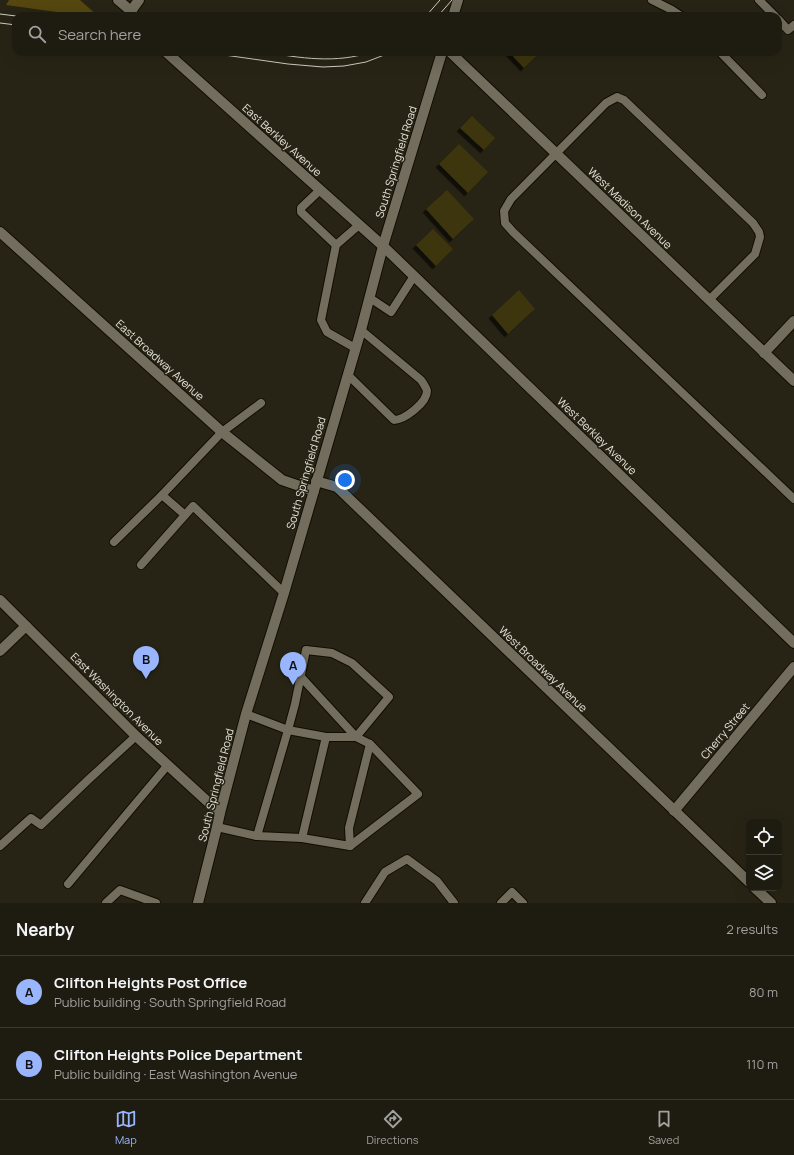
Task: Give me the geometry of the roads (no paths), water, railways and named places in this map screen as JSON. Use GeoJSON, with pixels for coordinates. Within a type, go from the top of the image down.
{"type":"FeatureCollection","features":[{"type":"Feature","properties":{"kind":"street"},"geometry":{"type":"LineString","coordinates":[[118,0],[131,12]]}},
{"type":"Feature","properties":{"kind":"street"},"geometry":{"type":"LineString","coordinates":[[133,12],[139,0]]}},
{"type":"Feature","properties":{"kind":"street"},"geometry":{"type":"LineString","coordinates":[[454,12],[458,0]]}},
{"type":"Feature","properties":{"kind":"street","name":"East Berkley Avenue"},"geometry":{"type":"LineString","coordinates":[[170,56],[383,246]]}},
{"type":"Feature","properties":{"kind":"street","name":"South Springfield Road"},"geometry":{"type":"LineString","coordinates":[[198,903],[246,714],[284,593],[356,348],[383,246],[441,56]]}},
{"type":"Feature","properties":{"kind":"street","name":"West Madison Avenue"},"geometry":{"type":"LineString","coordinates":[[454,56],[794,381]]}},
{"type":"Feature","properties":{"kind":"street","name":"East Broadway Avenue"},"geometry":{"type":"LineString","coordinates":[[0,232],[222,432],[282,480],[315,486]]}},
{"type":"Feature","properties":{"kind":"street","name":"West Berkley Avenue"},"geometry":{"type":"LineString","coordinates":[[383,246],[794,643]]}},
{"type":"Feature","properties":{"kind":"street"},"geometry":{"type":"LineString","coordinates":[[764,353],[794,321]]}},
{"type":"Feature","properties":{"kind":"street","name":"West Broadway Avenue"},"geometry":{"type":"LineString","coordinates":[[315,486],[337,487],[746,879]]}},
{"type":"Feature","properties":{"kind":"street","name":"East Washington Avenue"},"geometry":{"type":"LineString","coordinates":[[0,600],[136,736],[220,813]]}},
{"type":"Feature","properties":{"kind":"street"},"geometry":{"type":"LineString","coordinates":[[0,651],[26,626]]}},
{"type":"Feature","properties":{"kind":"street","name":"Cherry Street"},"geometry":{"type":"LineString","coordinates":[[674,811],[794,667]]}},
{"type":"Feature","properties":{"kind":"street"},"geometry":{"type":"LineString","coordinates":[[758,891],[770,903]]}},
{"type":"Feature","properties":{"kind":"lane"},"geometry":{"type":"LineString","coordinates":[[652,0],[675,12]]}},
{"type":"Feature","properties":{"kind":"lane"},"geometry":{"type":"LineString","coordinates":[[759,0],[771,12]]}},
{"type":"Feature","properties":{"kind":"lane"},"geometry":{"type":"LineString","coordinates":[[782,23],[788,30],[794,24]]}},
{"type":"Feature","properties":{"kind":"lane"},"geometry":{"type":"LineString","coordinates":[[724,56],[762,94]]}},
{"type":"Feature","properties":{"kind":"lane"},"geometry":{"type":"LineString","coordinates":[[709,300],[755,254],[760,237],[759,232],[752,223],[624,100],[617,97],[606,103],[522,186],[511,199],[504,211],[505,223],[513,232],[794,499]]}},
{"type":"Feature","properties":{"kind":"lane"},"geometry":{"type":"LineString","coordinates":[[320,190],[301,208],[301,212],[336,244]]}},
{"type":"Feature","properties":{"kind":"lane"},"geometry":{"type":"LineString","coordinates":[[356,348],[327,332],[321,320],[336,244],[359,225]]}},
{"type":"Feature","properties":{"kind":"lane"},"geometry":{"type":"LineString","coordinates":[[370,298],[391,312],[414,276]]}},
{"type":"Feature","properties":{"kind":"lane"},"geometry":{"type":"LineString","coordinates":[[348,374],[394,420],[405,417],[417,407],[426,396],[427,390],[421,380],[361,330]]}},
{"type":"Feature","properties":{"kind":"lane"},"geometry":{"type":"LineString","coordinates":[[114,542],[162,495],[222,432],[261,403]]}},
{"type":"Feature","properties":{"kind":"lane"},"geometry":{"type":"LineString","coordinates":[[162,495],[185,516]]}},
{"type":"Feature","properties":{"kind":"lane"},"geometry":{"type":"LineString","coordinates":[[141,565],[193,506],[284,593]]}},
{"type":"Feature","properties":{"kind":"lane"},"geometry":{"type":"LineString","coordinates":[[246,714],[288,730],[326,738],[356,736],[389,697],[352,663],[332,653],[306,650],[288,730],[257,836]]}},
{"type":"Feature","properties":{"kind":"lane"},"geometry":{"type":"LineString","coordinates":[[217,827],[257,836],[302,838],[350,846],[418,794],[370,744],[356,736],[301,677]]}},
{"type":"Feature","properties":{"kind":"lane"},"geometry":{"type":"LineString","coordinates":[[0,846],[31,818],[41,825],[136,736]]}},
{"type":"Feature","properties":{"kind":"lane"},"geometry":{"type":"LineString","coordinates":[[302,838],[326,738]]}},
{"type":"Feature","properties":{"kind":"lane"},"geometry":{"type":"LineString","coordinates":[[350,846],[349,828],[370,744]]}},
{"type":"Feature","properties":{"kind":"lane"},"geometry":{"type":"LineString","coordinates":[[68,884],[167,766]]}},
{"type":"Feature","properties":{"kind":"lane"},"geometry":{"type":"LineString","coordinates":[[365,903],[385,872],[407,859],[437,881],[454,903]]}},
{"type":"Feature","properties":{"kind":"lane"},"geometry":{"type":"LineString","coordinates":[[106,903],[120,890],[156,903]]}},
{"type":"Feature","properties":{"kind":"lane"},"geometry":{"type":"LineString","coordinates":[[501,903],[512,892],[523,903]]}},
{"type":"Feature","properties":{"kind":"tram line"},"geometry":{"type":"LineString","coordinates":[[430,12],[440,0]]}},
{"type":"Feature","properties":{"kind":"tram line"},"geometry":{"type":"LineString","coordinates":[[442,12],[452,0]]}},
{"type":"Feature","properties":{"kind":"tram line"},"geometry":{"type":"LineString","coordinates":[[0,14],[12,16]]}},
{"type":"Feature","properties":{"kind":"tram line"},"geometry":{"type":"LineString","coordinates":[[0,23],[12,24]]}},
{"type":"Feature","properties":{"kind":"tram line"},"geometry":{"type":"LineString","coordinates":[[231,56],[323,67],[344,66],[366,62],[382,56]]}},
{"type":"Feature","properties":{"kind":"tram line"},"geometry":{"type":"LineString","coordinates":[[291,56],[318,59],[358,56]]}},
{"type":"Feature","properties":{"kind":"place","name":"Clifton Heights Police Department"},"geometry":{"type":"Point","coordinates":[146,679]}},
{"type":"Feature","properties":{"kind":"place","name":"Clifton Heights Post Office"},"geometry":{"type":"Point","coordinates":[293,685]}}]}
